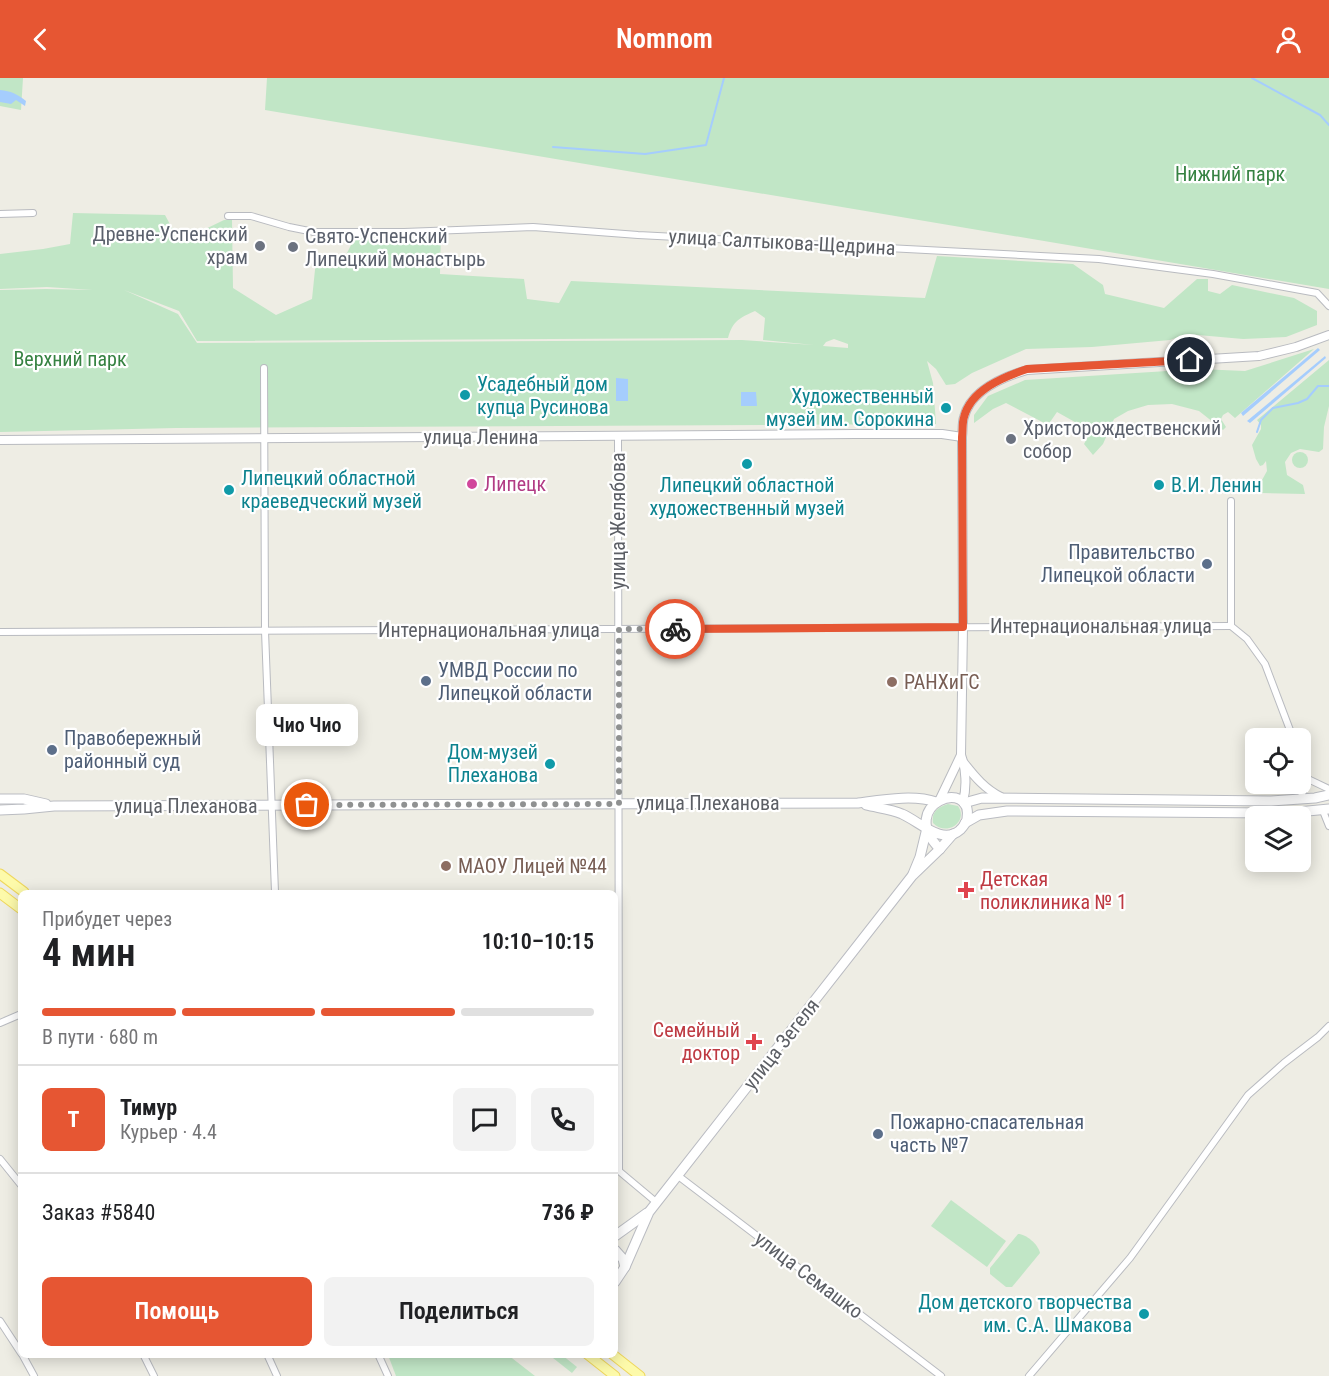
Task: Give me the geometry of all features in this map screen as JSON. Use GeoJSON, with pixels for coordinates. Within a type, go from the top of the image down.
{"type":"FeatureCollection","features":[{"type":"Feature","properties":{"kind":"main road"},"geometry":{"type":"LineString","coordinates":[[940,849],[932,840],[927,828],[927,817],[938,801],[956,798],[964,802],[1001,797],[1271,801],[1329,795]]}},
{"type":"Feature","properties":{"kind":"main road","name":"улица Плеханова"},"geometry":{"type":"LineString","coordinates":[[0,810],[54,806],[858,803],[914,798],[938,801]]}},
{"type":"Feature","properties":{"kind":"main road","name":"улица Плеханова"},"geometry":{"type":"LineString","coordinates":[[0,799],[24,799],[54,806]]}},
{"type":"Feature","properties":{"kind":"main road"},"geometry":{"type":"LineString","coordinates":[[964,802],[967,810],[965,823]]}},
{"type":"Feature","properties":{"kind":"main road","name":"улица Плеханова"},"geometry":{"type":"LineString","coordinates":[[858,803],[900,813],[927,828]]}},
{"type":"Feature","properties":{"kind":"main road"},"geometry":{"type":"LineString","coordinates":[[927,828],[940,835],[953,834],[959,831],[965,823],[979,815],[994,812],[1275,813],[1326,810]]}},
{"type":"Feature","properties":{"kind":"main road","name":"улица Зегеля"},"geometry":{"type":"LineString","coordinates":[[912,876],[920,857],[927,828]]}},
{"type":"Feature","properties":{"kind":"main road","name":"улица Зегеля"},"geometry":{"type":"LineString","coordinates":[[649,1212],[912,876],[953,834]]}},
{"type":"Feature","properties":{"kind":"main road"},"geometry":{"type":"LineString","coordinates":[[0,874],[21,890]]}},
{"type":"Feature","properties":{"kind":"main road"},"geometry":{"type":"LineString","coordinates":[[0,893],[18,907]]}},
{"type":"Feature","properties":{"kind":"main road"},"geometry":{"type":"LineString","coordinates":[[618,1234],[649,1212]]}},
{"type":"Feature","properties":{"kind":"main road"},"geometry":{"type":"LineString","coordinates":[[618,1278],[625,1267],[649,1212]]}},
{"type":"Feature","properties":{"kind":"main road"},"geometry":{"type":"LineString","coordinates":[[618,1253],[623,1259],[625,1267]]}},
{"type":"Feature","properties":{"kind":"main road"},"geometry":{"type":"LineString","coordinates":[[592,1358],[615,1376]]}},
{"type":"Feature","properties":{"kind":"main road"},"geometry":{"type":"LineString","coordinates":[[617,1358],[640,1376]]}},
{"type":"Feature","properties":{"kind":"street"},"geometry":{"type":"LineString","coordinates":[[0,214],[33,213]]}},
{"type":"Feature","properties":{"kind":"street","name":"улица Салтыкова-Щедрина"},"geometry":{"type":"LineString","coordinates":[[228,216],[251,216],[314,232],[405,232],[533,227],[638,235],[1099,259],[1213,274],[1317,293],[1329,306]]}},
{"type":"Feature","properties":{"kind":"street"},"geometry":{"type":"LineString","coordinates":[[964,802],[962,437],[964,416],[972,402],[980,392],[1009,375],[1027,369],[1259,356],[1296,347],[1329,335]]}},
{"type":"Feature","properties":{"kind":"street"},"geometry":{"type":"LineString","coordinates":[[264,368],[266,631],[275,890]]}},
{"type":"Feature","properties":{"kind":"street","name":"улица Ленина"},"geometry":{"type":"LineString","coordinates":[[0,440],[618,435],[942,434],[962,437]]}},
{"type":"Feature","properties":{"kind":"street","name":"улица Желябова"},"geometry":{"type":"LineString","coordinates":[[618,435],[618,900]]}},
{"type":"Feature","properties":{"kind":"street"},"geometry":{"type":"LineString","coordinates":[[1231,501],[1230,626],[1247,639],[1265,664],[1289,728]]}},
{"type":"Feature","properties":{"kind":"street","name":"Интернациональная улица"},"geometry":{"type":"LineString","coordinates":[[0,632],[1230,626]]}},
{"type":"Feature","properties":{"kind":"street"},"geometry":{"type":"LineString","coordinates":[[962,759],[989,791],[1001,797]]}},
{"type":"Feature","properties":{"kind":"street"},"geometry":{"type":"LineString","coordinates":[[938,801],[962,759]]}},
{"type":"Feature","properties":{"kind":"street"},"geometry":{"type":"LineString","coordinates":[[1311,780],[1329,789]]}},
{"type":"Feature","properties":{"kind":"street"},"geometry":{"type":"LineString","coordinates":[[1300,799],[1302,794]]}},
{"type":"Feature","properties":{"kind":"street"},"geometry":{"type":"LineString","coordinates":[[1326,810],[1329,826]]}},
{"type":"Feature","properties":{"kind":"street"},"geometry":{"type":"LineString","coordinates":[[0,1023],[18,1015]]}},
{"type":"Feature","properties":{"kind":"street"},"geometry":{"type":"LineString","coordinates":[[1029,1376],[1130,1258],[1248,1095],[1329,1026]]}},
{"type":"Feature","properties":{"kind":"street","name":"улица Желябова"},"geometry":{"type":"LineString","coordinates":[[618,1083],[619,1171],[656,1202]]}},
{"type":"Feature","properties":{"kind":"street"},"geometry":{"type":"LineString","coordinates":[[0,1159],[18,1181]]}},
{"type":"Feature","properties":{"kind":"street","name":"улица Семашко"},"geometry":{"type":"LineString","coordinates":[[677,1175],[941,1376]]}},
{"type":"Feature","properties":{"kind":"street"},"geometry":{"type":"LineString","coordinates":[[0,1321],[18,1349]]}},
{"type":"Feature","properties":{"kind":"street"},"geometry":{"type":"LineString","coordinates":[[23,1358],[34,1376]]}},
{"type":"Feature","properties":{"kind":"street"},"geometry":{"type":"LineString","coordinates":[[145,1358],[154,1376]]}},
{"type":"Feature","properties":{"kind":"street"},"geometry":{"type":"LineString","coordinates":[[269,1358],[277,1376]]}},
{"type":"Feature","properties":{"kind":"street"},"geometry":{"type":"LineString","coordinates":[[380,1358],[388,1376]]}},
{"type":"Feature","properties":{"kind":"green space"},"geometry":{"type":"Polygon","coordinates":[[[0,78],[23,78],[21,110],[0,106],[0,78]]]}},
{"type":"Feature","properties":{"kind":"green space","name":"Нижний парк"},"geometry":{"type":"Polygon","coordinates":[[[267,78],[1329,78],[1329,289],[265,110],[267,78]]]}},
{"type":"Feature","properties":{"kind":"green space","name":"Верхний парк"},"geometry":{"type":"Polygon","coordinates":[[[73,213],[165,215],[172,228],[195,234],[224,220],[232,220],[233,288],[276,315],[312,299],[316,260],[344,259],[356,235],[441,232],[440,274],[524,279],[527,299],[559,303],[571,281],[925,298],[937,256],[1073,264],[1103,285],[1105,294],[1164,308],[1197,279],[1208,279],[1208,291],[1220,294],[1232,285],[1294,298],[1317,311],[1317,325],[1286,337],[1243,339],[1187,334],[1170,340],[1092,347],[1026,349],[972,373],[955,384],[946,385],[936,369],[927,361],[933,383],[936,424],[176,428],[0,432],[0,290],[93,290],[47,287],[0,289],[0,254],[70,244],[73,213]],[[124,290],[178,314],[197,343],[742,340],[814,345],[763,340],[765,318],[755,311],[737,321],[728,338],[197,341],[179,311],[124,290]],[[834,339],[823,346],[848,348],[848,344],[834,339]]]}},
{"type":"Feature","properties":{"kind":"green space"},"geometry":{"type":"Polygon","coordinates":[[[1314,349],[1235,418],[1228,412],[1223,415],[1221,419],[1226,427],[1223,430],[1199,411],[1172,404],[1148,405],[1128,411],[1114,419],[1103,444],[1093,455],[1084,444],[1091,431],[1057,412],[1048,425],[1006,403],[993,409],[974,423],[974,415],[988,396],[1025,380],[1199,369],[1245,371],[1314,349]]]}},
{"type":"Feature","properties":{"kind":"green space"},"geometry":{"type":"Polygon","coordinates":[[[1329,360],[1329,406],[1324,427],[1323,449],[1319,452],[1300,449],[1291,453],[1285,462],[1287,475],[1303,485],[1305,494],[1262,493],[1262,480],[1267,471],[1266,461],[1260,466],[1252,445],[1261,429],[1257,420],[1329,360]]]}},
{"type":"Feature","properties":{"kind":"green space"},"geometry":{"type":"Polygon","coordinates":[[[1300,452],[1308,460],[1300,468],[1292,460],[1300,452]]]}},
{"type":"Feature","properties":{"kind":"green space"},"geometry":{"type":"Polygon","coordinates":[[[948,804],[958,806],[961,817],[950,828],[938,827],[933,823],[934,813],[938,808],[948,804]]]}},
{"type":"Feature","properties":{"kind":"green space"},"geometry":{"type":"Polygon","coordinates":[[[951,1200],[1006,1241],[987,1267],[931,1226],[951,1200]]]}},
{"type":"Feature","properties":{"kind":"green space"},"geometry":{"type":"Polygon","coordinates":[[[1018,1234],[1031,1240],[1040,1253],[1012,1287],[1006,1287],[990,1274],[990,1268],[1018,1234]]]}},
{"type":"Feature","properties":{"kind":"green space"},"geometry":{"type":"Polygon","coordinates":[[[389,1358],[512,1358],[535,1376],[396,1376],[389,1358]]]}},
{"type":"Feature","properties":{"kind":"green space"},"geometry":{"type":"Polygon","coordinates":[[[553,1358],[566,1358],[577,1367],[572,1373],[553,1358]]]}},
{"type":"Feature","properties":{"kind":"water"},"geometry":{"type":"Polygon","coordinates":[[[0,90],[20,96],[26,101],[25,106],[16,100],[11,104],[0,102],[0,90]]]}},
{"type":"Feature","properties":{"kind":"water"},"geometry":{"type":"Polygon","coordinates":[[[1318,348],[1320,350],[1243,416],[1241,413],[1318,348]]]}},
{"type":"Feature","properties":{"kind":"water"},"geometry":{"type":"Polygon","coordinates":[[[1325,356],[1326,358],[1250,423],[1247,421],[1325,356]]]}},
{"type":"Feature","properties":{"kind":"water"},"geometry":{"type":"Polygon","coordinates":[[[616,378],[628,379],[628,401],[616,401],[616,378]]]}},
{"type":"Feature","properties":{"kind":"water"},"geometry":{"type":"Polygon","coordinates":[[[741,392],[756,392],[757,406],[741,406],[741,392]]]}},
{"type":"Feature","properties":{"kind":"waterway"},"geometry":{"type":"LineString","coordinates":[[553,147],[645,154],[706,145],[724,78]]}},
{"type":"Feature","properties":{"kind":"waterway"},"geometry":{"type":"LineString","coordinates":[[1252,78],[1320,115],[1329,125]]}},
{"type":"Feature","properties":{"kind":"waterway"},"geometry":{"type":"LineString","coordinates":[[1257,432],[1261,420],[1273,408],[1298,403],[1307,399],[1318,386],[1329,386]]}},
{"type":"Feature","properties":{"kind":"way so far"},"geometry":{"type":"LineString","coordinates":[[307,805],[619,804],[619,629],[675,629]]}},
{"type":"Feature","properties":{"kind":"place","name":"Древне-Успенский храм"},"geometry":{"type":"Point","coordinates":[260,246]}},
{"type":"Feature","properties":{"kind":"place","name":"Свято-Успенский Липецкий монастырь"},"geometry":{"type":"Point","coordinates":[293,247]}},
{"type":"Feature","properties":{"kind":"place","name":"Усадебный дом купца Русинова"},"geometry":{"type":"Point","coordinates":[465,395]}},
{"type":"Feature","properties":{"kind":"place","name":"Художественный музей им. Сорокина"},"geometry":{"type":"Point","coordinates":[946,408]}},
{"type":"Feature","properties":{"kind":"place","name":"Христорождественский собор"},"geometry":{"type":"Point","coordinates":[1011,439]}},
{"type":"Feature","properties":{"kind":"place","name":"Липецкий областной художественный музей"},"geometry":{"type":"Point","coordinates":[747,464]}},
{"type":"Feature","properties":{"kind":"place","name":"Липецк"},"geometry":{"type":"Point","coordinates":[472,484]}},
{"type":"Feature","properties":{"kind":"place","name":"В.И. Ленин"},"geometry":{"type":"Point","coordinates":[1159,485]}},
{"type":"Feature","properties":{"kind":"place","name":"Липецкий областной краеведческий музей"},"geometry":{"type":"Point","coordinates":[229,490]}},
{"type":"Feature","properties":{"kind":"place","name":"Правительство Липецкой области"},"geometry":{"type":"Point","coordinates":[1207,564]}},
{"type":"Feature","properties":{"kind":"place","name":"УМВД России по Липецкой области"},"geometry":{"type":"Point","coordinates":[426,681]}},
{"type":"Feature","properties":{"kind":"place","name":"РАНХиГС"},"geometry":{"type":"Point","coordinates":[892,682]}},
{"type":"Feature","properties":{"kind":"place","name":"Правобережный районный суд"},"geometry":{"type":"Point","coordinates":[52,750]}},
{"type":"Feature","properties":{"kind":"place","name":"Дом-музей Плеханова"},"geometry":{"type":"Point","coordinates":[550,764]}},
{"type":"Feature","properties":{"kind":"place","name":"Чио Чио"},"geometry":{"type":"Point","coordinates":[307,805]}},
{"type":"Feature","properties":{"kind":"place","name":"МАОУ Лицей №44"},"geometry":{"type":"Point","coordinates":[446,866]}},
{"type":"Feature","properties":{"kind":"place","name":"Детская поликлиника № 1"},"geometry":{"type":"Point","coordinates":[966,890]}},
{"type":"Feature","properties":{"kind":"place","name":"Семейный доктор"},"geometry":{"type":"Point","coordinates":[754,1042]}},
{"type":"Feature","properties":{"kind":"place","name":"Пожарно-спасательная часть №7"},"geometry":{"type":"Point","coordinates":[878,1134]}},
{"type":"Feature","properties":{"kind":"place","name":"Дом детского творчества им. С.А. Шмакова"},"geometry":{"type":"Point","coordinates":[1144,1314]}},
{"type":"Feature","properties":{"kind":"route"},"geometry":{"type":"LineString","coordinates":[[675,629],[963,627],[962,437],[964,416],[980,392],[1009,375],[1027,369],[1190,360]]}}]}
